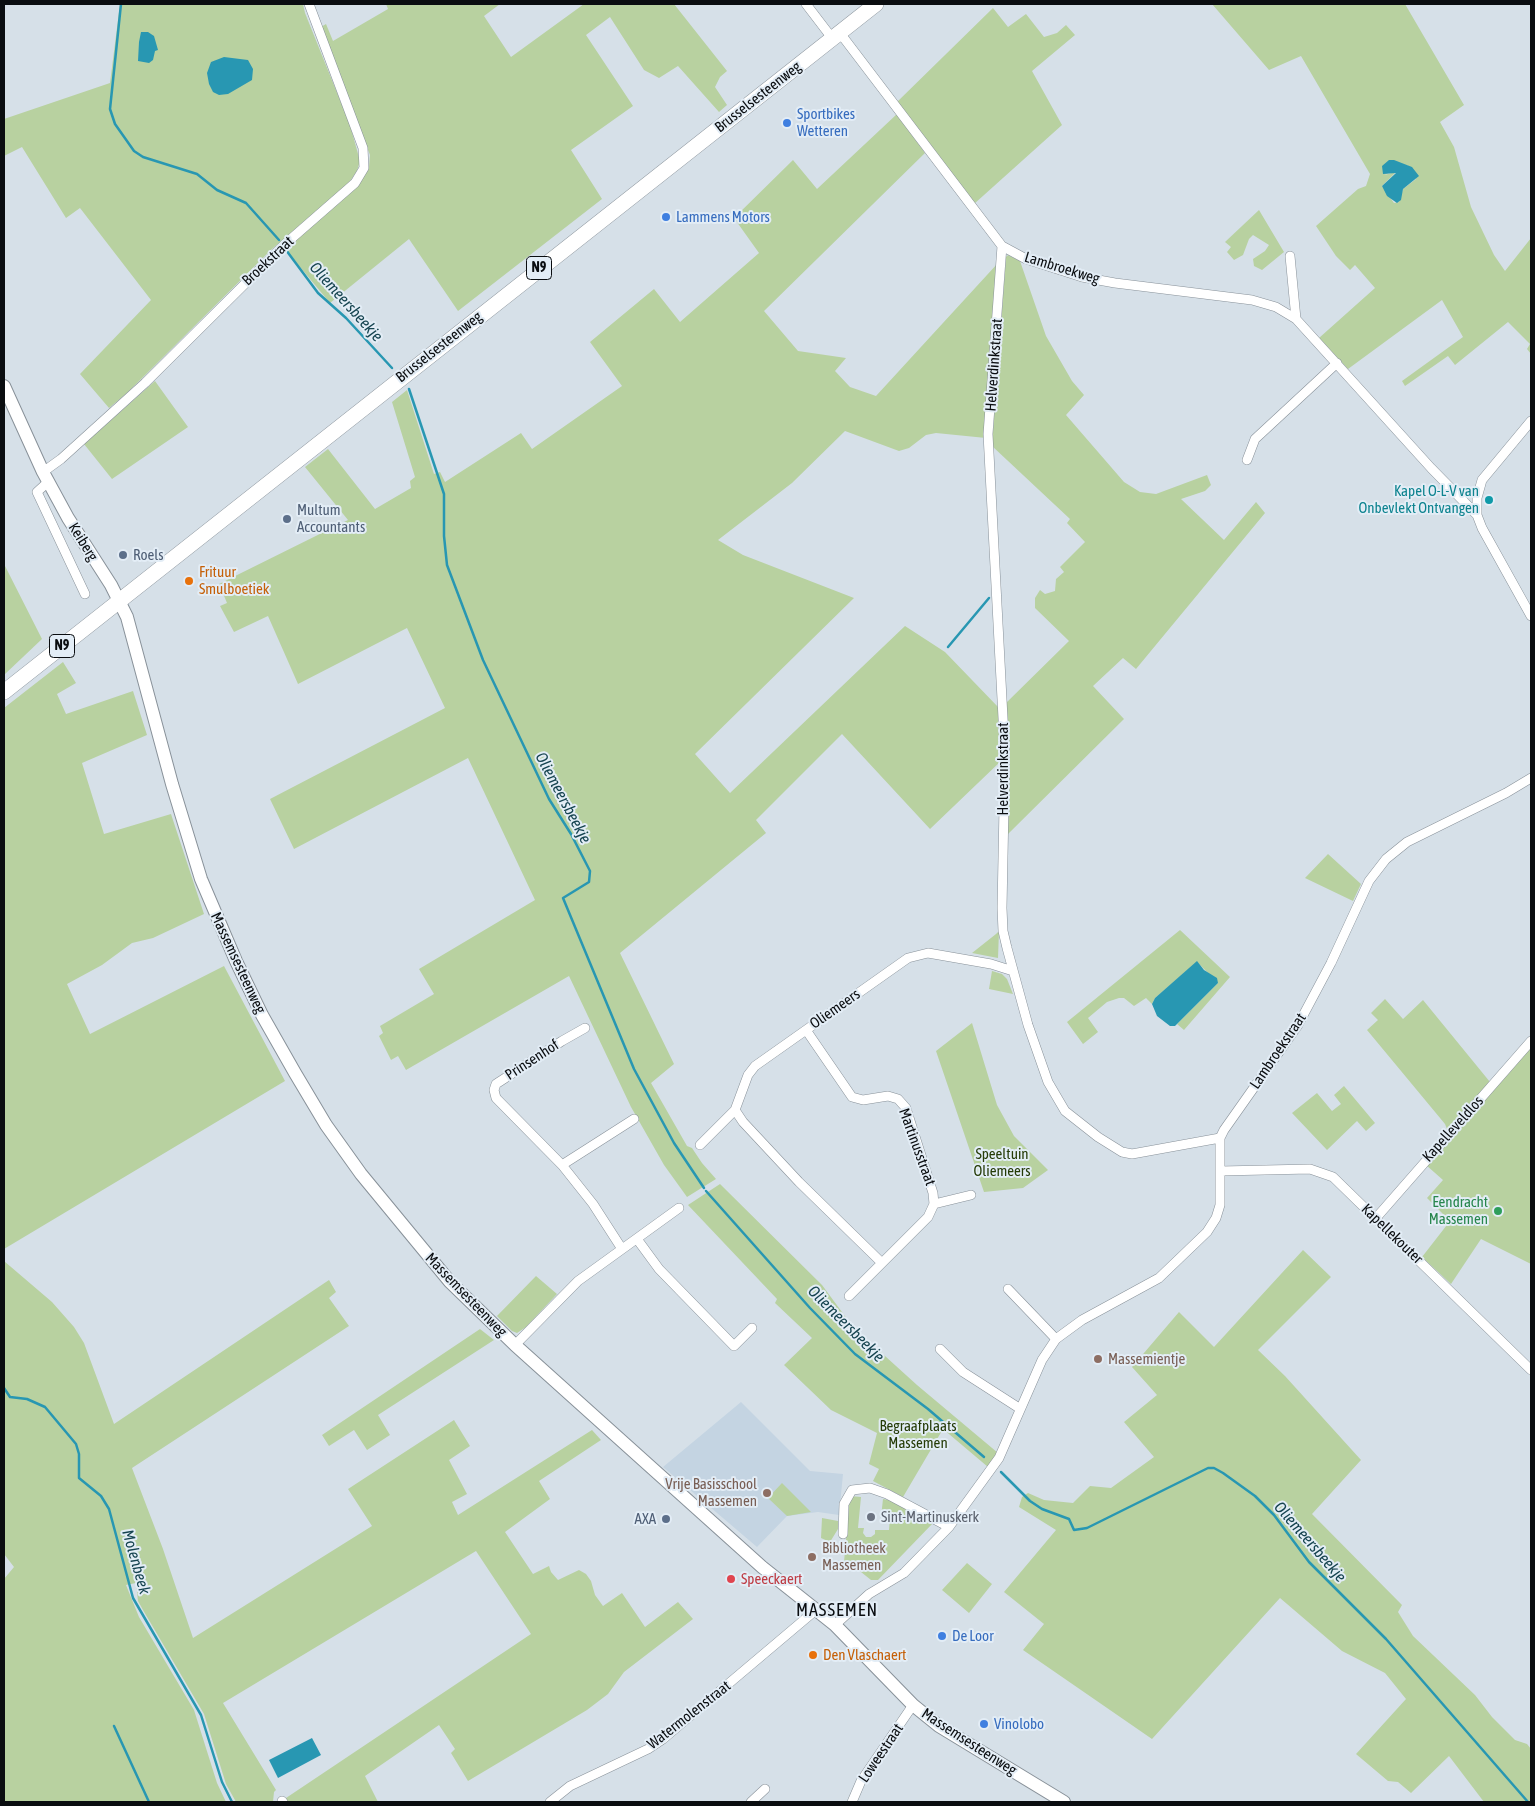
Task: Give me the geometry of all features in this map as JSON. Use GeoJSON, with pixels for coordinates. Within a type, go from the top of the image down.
{"type":"FeatureCollection","features":[{"type":"Feature","properties":{"kind":"main road","name":"Brusselsesteenweg"},"geometry":{"type":"LineString","coordinates":[[4,692],[876,4]]}},
{"type":"Feature","properties":{"kind":"main road","name":"Keiberg"},"geometry":{"type":"LineString","coordinates":[[4,386],[46,477],[120,600]]}},
{"type":"Feature","properties":{"kind":"main road","name":"Massemsesteenweg"},"geometry":{"type":"LineString","coordinates":[[120,600],[140,663],[172,784],[201,879],[262,1015],[326,1125],[361,1174],[450,1282],[515,1345],[762,1567],[835,1624],[913,1705],[939,1726],[1064,1802]]}},
{"type":"Feature","properties":{"kind":"street","name":"Broekstraat"},"geometry":{"type":"LineString","coordinates":[[46,477],[61,459],[146,383],[262,265],[355,183],[364,168],[363,148],[309,4]]}},
{"type":"Feature","properties":{"kind":"street","name":"Lambroekweg"},"geometry":{"type":"LineString","coordinates":[[806,4],[836,36],[1002,246],[1026,259],[1082,276],[1115,283],[1252,300],[1276,307],[1296,319],[1431,468],[1477,515]]}},
{"type":"Feature","properties":{"kind":"street","name":"Helverdinkstraat"},"geometry":{"type":"LineString","coordinates":[[1002,246],[988,434],[1005,756],[1003,931],[1028,1025],[1048,1082],[1065,1112],[1098,1137],[1122,1152],[1132,1154],[1220,1138]]}},
{"type":"Feature","properties":{"kind":"street"},"geometry":{"type":"LineString","coordinates":[[1290,256],[1296,319]]}},
{"type":"Feature","properties":{"kind":"street"},"geometry":{"type":"LineString","coordinates":[[1247,460],[1252,445],[1260,434],[1337,363]]}},
{"type":"Feature","properties":{"kind":"street"},"geometry":{"type":"LineString","coordinates":[[1531,422],[1482,480],[1477,498],[1477,515],[1482,528],[1531,616]]}},
{"type":"Feature","properties":{"kind":"street","name":"Keiberg"},"geometry":{"type":"LineString","coordinates":[[46,477],[37,492],[85,594]]}},
{"type":"Feature","properties":{"kind":"street","name":"Lambroekstraat"},"geometry":{"type":"LineString","coordinates":[[835,1624],[869,1594],[904,1573],[949,1527],[998,1458],[1042,1360],[1056,1339],[1082,1320],[1159,1278],[1207,1232],[1216,1218],[1220,1205],[1220,1138],[1229,1119],[1298,1025],[1332,963],[1369,881],[1386,859],[1407,842],[1506,793],[1531,778]]}},
{"type":"Feature","properties":{"kind":"street","name":"Oliemeers"},"geometry":{"type":"LineString","coordinates":[[700,1145],[735,1110],[748,1075],[756,1066],[908,958],[928,953],[991,964],[1013,971]]}},
{"type":"Feature","properties":{"kind":"street","name":"Prinsenhof"},"geometry":{"type":"LineString","coordinates":[[585,1028],[496,1084],[494,1090],[496,1098],[562,1165],[593,1204],[622,1249]]}},
{"type":"Feature","properties":{"kind":"street","name":"Martinusstraat"},"geometry":{"type":"LineString","coordinates":[[806,1030],[852,1096],[863,1100],[888,1096],[898,1099],[906,1108],[933,1193],[934,1204],[928,1216],[849,1296]]}},
{"type":"Feature","properties":{"kind":"street","name":"Kapelleveldlos"},"geometry":{"type":"LineString","coordinates":[[1376,1218],[1531,1041]]}},
{"type":"Feature","properties":{"kind":"street"},"geometry":{"type":"LineString","coordinates":[[735,1110],[743,1122],[799,1182],[882,1263]]}},
{"type":"Feature","properties":{"kind":"street"},"geometry":{"type":"LineString","coordinates":[[562,1165],[634,1119]]}},
{"type":"Feature","properties":{"kind":"street","name":"Kapellekouter"},"geometry":{"type":"LineString","coordinates":[[1221,1171],[1310,1169],[1332,1177],[1531,1370]]}},
{"type":"Feature","properties":{"kind":"street","name":"Martinusstraat"},"geometry":{"type":"LineString","coordinates":[[934,1204],[971,1195]]}},
{"type":"Feature","properties":{"kind":"street"},"geometry":{"type":"LineString","coordinates":[[515,1345],[578,1281],[678,1208]]}},
{"type":"Feature","properties":{"kind":"street"},"geometry":{"type":"LineString","coordinates":[[637,1239],[659,1269],[734,1346],[752,1328]]}},
{"type":"Feature","properties":{"kind":"street"},"geometry":{"type":"LineString","coordinates":[[1008,1289],[1056,1339]]}},
{"type":"Feature","properties":{"kind":"street"},"geometry":{"type":"LineString","coordinates":[[940,1349],[963,1372],[1019,1408]]}},
{"type":"Feature","properties":{"kind":"street"},"geometry":{"type":"LineString","coordinates":[[843,1534],[844,1504],[852,1490],[870,1488],[949,1527]]}},
{"type":"Feature","properties":{"kind":"street","name":"Watermolenstraat"},"geometry":{"type":"LineString","coordinates":[[550,1802],[576,1783],[648,1749],[663,1739],[817,1609]]}},
{"type":"Feature","properties":{"kind":"street","name":"Loweestraat"},"geometry":{"type":"LineString","coordinates":[[852,1802],[861,1781],[913,1705]]}},
{"type":"Feature","properties":{"kind":"street"},"geometry":{"type":"LineString","coordinates":[[751,1802],[764,1789]]}},
{"type":"Feature","properties":{"kind":"shaded area","name":"Vrije Basisschool Massemen"},"geometry":{"type":"Polygon","coordinates":[[[741,1402],[810,1471],[843,1474],[839,1515],[818,1512],[787,1516],[757,1547],[663,1467],[741,1402]]]}},
{"type":"Feature","properties":{"kind":"green space"},"geometry":{"type":"Polygon","coordinates":[[[120,4],[303,4],[350,125],[360,161],[357,171],[348,184],[272,249],[127,393],[109,408],[80,374],[151,300],[80,208],[66,218],[22,147],[4,156],[4,119],[110,83],[120,4]]]}},
{"type":"Feature","properties":{"kind":"green space"},"geometry":{"type":"Polygon","coordinates":[[[386,4],[500,4],[484,16],[511,57],[584,4],[674,4],[727,71],[720,77],[715,87],[727,105],[719,112],[678,66],[659,78],[644,70],[610,17],[586,35],[633,106],[571,150],[602,199],[458,311],[409,239],[330,303],[285,249],[359,184],[369,167],[370,155],[321,27],[326,24],[333,41],[388,9],[386,4]]]}},
{"type":"Feature","properties":{"kind":"green space"},"geometry":{"type":"Polygon","coordinates":[[[1212,4],[1405,4],[1464,105],[1440,122],[1454,147],[1471,207],[1494,255],[1505,271],[1531,238],[1531,354],[1527,349],[1530,344],[1508,322],[1455,365],[1448,356],[1405,386],[1402,381],[1463,337],[1442,300],[1348,369],[1319,338],[1375,288],[1355,265],[1350,270],[1336,256],[1316,226],[1358,189],[1366,186],[1370,174],[1301,56],[1269,70],[1212,4]],[[1407,165],[1384,175],[1396,172],[1382,186],[1394,203],[1399,202],[1403,189],[1416,179],[1407,165]]]}},
{"type":"Feature","properties":{"kind":"green space"},"geometry":{"type":"Polygon","coordinates":[[[993,8],[1008,27],[1026,14],[1044,37],[1057,33],[1066,25],[1075,35],[1032,71],[1062,125],[974,204],[897,102],[993,8]]]}},
{"type":"Feature","properties":{"kind":"green space"},"geometry":{"type":"Polygon","coordinates":[[[897,114],[925,153],[764,311],[798,351],[846,358],[835,371],[850,387],[876,396],[998,263],[986,438],[936,433],[926,435],[909,448],[899,451],[845,431],[792,483],[718,540],[743,555],[854,598],[695,754],[730,793],[905,626],[945,652],[999,708],[1002,760],[930,829],[842,734],[756,820],[766,833],[620,953],[674,1064],[651,1083],[687,1146],[692,1148],[716,1179],[687,1197],[664,1165],[631,1107],[569,976],[406,1070],[398,1056],[391,1060],[379,1036],[383,1033],[380,1026],[434,994],[419,969],[535,900],[468,758],[294,849],[270,799],[445,708],[407,628],[298,684],[268,616],[234,632],[220,606],[227,603],[219,584],[348,520],[305,467],[328,449],[375,509],[411,488],[410,481],[415,477],[392,402],[407,390],[434,474],[440,472],[445,482],[521,433],[532,449],[622,386],[590,342],[654,289],[680,322],[759,253],[734,218],[793,160],[817,189],[897,114]]]}},
{"type":"Feature","properties":{"kind":"green space"},"geometry":{"type":"Polygon","coordinates":[[[1259,210],[1284,252],[1262,270],[1254,266],[1253,259],[1265,251],[1269,245],[1253,235],[1249,239],[1243,255],[1234,260],[1227,252],[1231,247],[1225,242],[1259,210]]]}},
{"type":"Feature","properties":{"kind":"green space"},"geometry":{"type":"Polygon","coordinates":[[[1008,255],[1020,261],[1046,336],[1072,381],[1084,395],[1066,415],[1124,482],[1140,492],[1156,494],[1207,475],[1211,485],[1205,491],[1181,499],[1224,540],[1256,502],[1265,513],[1136,669],[1123,658],[1093,686],[1124,719],[1007,835],[1009,761],[1006,703],[1069,641],[1035,608],[1035,598],[1040,590],[1045,594],[1055,591],[1056,579],[1064,572],[1060,567],[1085,542],[1067,523],[1070,519],[992,446],[1006,257],[1008,255]]]}},
{"type":"Feature","properties":{"kind":"green space"},"geometry":{"type":"Polygon","coordinates":[[[155,381],[188,427],[112,479],[84,444],[155,381]]]}},
{"type":"Feature","properties":{"kind":"green space"},"geometry":{"type":"Polygon","coordinates":[[[4,564],[42,639],[4,675],[4,564]]]}},
{"type":"Feature","properties":{"kind":"green space"},"geometry":{"type":"Polygon","coordinates":[[[63,662],[76,683],[57,694],[66,714],[133,691],[147,735],[82,763],[104,834],[171,814],[204,914],[153,938],[132,943],[102,965],[67,984],[90,1034],[224,966],[285,1081],[4,1249],[4,708],[63,662]]]}},
{"type":"Feature","properties":{"kind":"green space"},"geometry":{"type":"Polygon","coordinates":[[[1328,854],[1361,884],[1353,901],[1305,878],[1328,854]]]}},
{"type":"Feature","properties":{"kind":"green space"},"geometry":{"type":"Polygon","coordinates":[[[1180,930],[1230,977],[1184,1030],[1177,1024],[1218,983],[1197,962],[1155,998],[1152,1004],[1146,998],[1134,1006],[1124,998],[1107,1002],[1088,1018],[1098,1032],[1083,1044],[1067,1022],[1180,930]]]}},
{"type":"Feature","properties":{"kind":"green space"},"geometry":{"type":"Polygon","coordinates":[[[999,931],[998,958],[972,953],[996,934],[999,931]]]}},
{"type":"Feature","properties":{"kind":"green space"},"geometry":{"type":"Polygon","coordinates":[[[992,971],[1002,974],[1007,979],[1013,994],[989,989],[992,971]]]}},
{"type":"Feature","properties":{"kind":"green space"},"geometry":{"type":"Polygon","coordinates":[[[1385,999],[1403,1019],[1423,1000],[1490,1082],[1447,1129],[1445,1124],[1367,1030],[1378,1020],[1371,1013],[1385,999]]]}},
{"type":"Feature","properties":{"kind":"green space","name":"Speeltuin Oliemeers"},"geometry":{"type":"Polygon","coordinates":[[[972,1023],[997,1105],[1014,1136],[1048,1170],[1023,1188],[984,1192],[936,1051],[972,1023]]]}},
{"type":"Feature","properties":{"kind":"green space"},"geometry":{"type":"Polygon","coordinates":[[[1531,1046],[1531,1264],[1481,1239],[1451,1284],[1422,1257],[1450,1221],[1427,1198],[1443,1180],[1426,1165],[1531,1046]]]}},
{"type":"Feature","properties":{"kind":"green space"},"geometry":{"type":"Polygon","coordinates":[[[1344,1086],[1375,1123],[1366,1131],[1357,1121],[1327,1150],[1292,1113],[1317,1093],[1332,1111],[1341,1104],[1334,1095],[1344,1086]]]}},
{"type":"Feature","properties":{"kind":"green space","name":"Begraafplaats Massemen"},"geometry":{"type":"Polygon","coordinates":[[[720,1184],[822,1285],[853,1327],[917,1385],[998,1453],[988,1467],[943,1429],[903,1497],[873,1481],[879,1469],[869,1464],[877,1433],[831,1410],[784,1365],[812,1338],[775,1303],[777,1299],[688,1205],[720,1184]]]}},
{"type":"Feature","properties":{"kind":"green space"},"geometry":{"type":"Polygon","coordinates":[[[1303,1250],[1331,1277],[1258,1350],[1285,1376],[1361,1460],[1312,1514],[1402,1605],[1398,1612],[1413,1636],[1475,1695],[1492,1717],[1515,1740],[1527,1744],[1531,1749],[1531,1802],[1484,1802],[1449,1756],[1411,1793],[1398,1782],[1388,1781],[1356,1754],[1406,1699],[1385,1673],[1342,1651],[1280,1598],[1152,1739],[1023,1650],[1044,1624],[1004,1592],[1056,1530],[1019,1507],[1022,1497],[1028,1493],[1044,1500],[1073,1503],[1090,1486],[1111,1488],[1154,1457],[1124,1422],[1157,1395],[1132,1367],[1179,1312],[1214,1347],[1303,1250]]]}},
{"type":"Feature","properties":{"kind":"green space"},"geometry":{"type":"Polygon","coordinates":[[[4,1261],[52,1302],[74,1327],[84,1343],[114,1424],[329,1280],[336,1292],[329,1298],[349,1326],[132,1468],[163,1549],[193,1638],[372,1526],[348,1489],[454,1420],[470,1446],[449,1460],[467,1494],[452,1502],[458,1515],[592,1430],[601,1440],[539,1481],[550,1499],[505,1532],[533,1574],[549,1566],[551,1572],[558,1580],[579,1570],[586,1574],[591,1581],[595,1595],[603,1606],[622,1593],[645,1627],[678,1602],[693,1619],[624,1672],[608,1694],[587,1710],[468,1781],[451,1753],[455,1749],[439,1725],[365,1776],[378,1802],[284,1802],[283,1800],[531,1634],[476,1551],[223,1703],[276,1790],[273,1802],[236,1802],[226,1784],[204,1714],[138,1601],[136,1583],[126,1585],[139,1617],[194,1710],[217,1783],[226,1802],[4,1802],[4,1579],[14,1567],[4,1554],[4,1261]]]}},
{"type":"Feature","properties":{"kind":"green space"},"geometry":{"type":"Polygon","coordinates":[[[536,1276],[557,1294],[526,1327],[517,1333],[512,1331],[497,1316],[536,1276]]]}},
{"type":"Feature","properties":{"kind":"green space"},"geometry":{"type":"Polygon","coordinates":[[[480,1329],[494,1340],[378,1415],[390,1435],[367,1450],[354,1430],[329,1446],[322,1435],[480,1329]]]}},
{"type":"Feature","properties":{"kind":"green space"},"geometry":{"type":"Polygon","coordinates":[[[782,1483],[811,1512],[787,1516],[768,1498],[782,1483]]]}},
{"type":"Feature","properties":{"kind":"green space"},"geometry":{"type":"Polygon","coordinates":[[[850,1496],[861,1497],[858,1528],[864,1528],[863,1533],[866,1537],[871,1537],[875,1534],[875,1530],[889,1530],[890,1517],[881,1517],[883,1499],[898,1502],[934,1522],[878,1580],[871,1580],[851,1564],[844,1562],[850,1496]]]}},
{"type":"Feature","properties":{"kind":"green space"},"geometry":{"type":"Polygon","coordinates":[[[822,1518],[838,1521],[838,1529],[830,1542],[821,1538],[822,1518]]]}},
{"type":"Feature","properties":{"kind":"green space"},"geometry":{"type":"Polygon","coordinates":[[[967,1563],[992,1584],[969,1613],[942,1590],[967,1563]]]}},
{"type":"Feature","properties":{"kind":"water"},"geometry":{"type":"Polygon","coordinates":[[[141,32],[148,32],[154,36],[158,50],[155,51],[153,60],[149,63],[138,61],[141,32]]]}},
{"type":"Feature","properties":{"kind":"water"},"geometry":{"type":"Polygon","coordinates":[[[224,57],[248,60],[253,69],[252,80],[228,94],[219,95],[213,92],[207,73],[211,62],[224,57]]]}},
{"type":"Feature","properties":{"kind":"water"},"geometry":{"type":"Polygon","coordinates":[[[1389,160],[1412,167],[1419,176],[1403,189],[1401,200],[1397,203],[1387,196],[1382,186],[1396,173],[1383,174],[1382,166],[1389,160]]]}},
{"type":"Feature","properties":{"kind":"water"},"geometry":{"type":"Polygon","coordinates":[[[1197,961],[1204,970],[1217,978],[1218,983],[1175,1026],[1170,1026],[1157,1016],[1152,1004],[1155,998],[1197,961]]]}},
{"type":"Feature","properties":{"kind":"water"},"geometry":{"type":"Polygon","coordinates":[[[312,1738],[321,1755],[278,1778],[269,1760],[312,1738]]]}},
{"type":"Feature","properties":{"kind":"waterway","name":"Oliemeersbeekje"},"geometry":{"type":"LineString","coordinates":[[121,4],[110,109],[115,124],[134,151],[143,157],[197,174],[217,190],[246,203],[279,240]]}},
{"type":"Feature","properties":{"kind":"waterway","name":"Oliemeersbeekje"},"geometry":{"type":"LineString","coordinates":[[286,250],[318,293],[346,318],[392,368]]}},
{"type":"Feature","properties":{"kind":"waterway","name":"Oliemeersbeekje"},"geometry":{"type":"LineString","coordinates":[[409,389],[444,494],[444,536],[447,565],[483,660],[549,799],[571,834],[590,871],[589,882],[563,898],[634,1069],[674,1143],[704,1188]]}},
{"type":"Feature","properties":{"kind":"waterway"},"geometry":{"type":"LineString","coordinates":[[948,647],[989,598]]}},
{"type":"Feature","properties":{"kind":"waterway","name":"Oliemeersbeekje"},"geometry":{"type":"LineString","coordinates":[[706,1191],[810,1308],[855,1354],[928,1409],[984,1457]]}},
{"type":"Feature","properties":{"kind":"waterway","name":"Molenbeek"},"geometry":{"type":"LineString","coordinates":[[4,1388],[10,1397],[27,1399],[45,1407],[76,1444],[79,1454],[79,1478],[101,1496],[109,1509],[133,1598],[201,1715],[222,1782],[232,1802]]}},
{"type":"Feature","properties":{"kind":"waterway","name":"Oliemeersbeekje"},"geometry":{"type":"LineString","coordinates":[[1001,1472],[1030,1501],[1042,1509],[1069,1519],[1074,1530],[1087,1528],[1208,1468],[1214,1468],[1223,1473],[1255,1496],[1274,1515],[1309,1562],[1386,1639],[1528,1802]]}},
{"type":"Feature","properties":{"kind":"waterway"},"geometry":{"type":"LineString","coordinates":[[114,1726],[149,1802]]}},
{"type":"Feature","properties":{"kind":"place","name":"Sportbikes Wetteren"},"geometry":{"type":"Point","coordinates":[787,123]}},
{"type":"Feature","properties":{"kind":"place","name":"Lammens Motors"},"geometry":{"type":"Point","coordinates":[666,217]}},
{"type":"Feature","properties":{"kind":"place","name":"Kapel O-L-V van Onbevlekt Ontvangen"},"geometry":{"type":"Point","coordinates":[1489,500]}},
{"type":"Feature","properties":{"kind":"place","name":"Multum Accountants"},"geometry":{"type":"Point","coordinates":[287,519]}},
{"type":"Feature","properties":{"kind":"place","name":"Roels"},"geometry":{"type":"Point","coordinates":[123,555]}},
{"type":"Feature","properties":{"kind":"place","name":"Frituur Smulboetiek"},"geometry":{"type":"Point","coordinates":[189,581]}},
{"type":"Feature","properties":{"kind":"place","name":"Eendracht Massemen"},"geometry":{"type":"Point","coordinates":[1498,1211]}},
{"type":"Feature","properties":{"kind":"place","name":"Massemientje"},"geometry":{"type":"Point","coordinates":[1098,1359]}},
{"type":"Feature","properties":{"kind":"place","name":"Vrije Basisschool Massemen"},"geometry":{"type":"Point","coordinates":[767,1493]}},
{"type":"Feature","properties":{"kind":"place","name":"Sint-Martinuskerk"},"geometry":{"type":"Point","coordinates":[871,1517]}},
{"type":"Feature","properties":{"kind":"place","name":"AXA"},"geometry":{"type":"Point","coordinates":[666,1519]}},
{"type":"Feature","properties":{"kind":"place","name":"Bibliotheek Massemen"},"geometry":{"type":"Point","coordinates":[812,1557]}},
{"type":"Feature","properties":{"kind":"place","name":"Speeckaert"},"geometry":{"type":"Point","coordinates":[731,1579]}},
{"type":"Feature","properties":{"kind":"place","name":"De Loor"},"geometry":{"type":"Point","coordinates":[942,1636]}},
{"type":"Feature","properties":{"kind":"place","name":"Den Vlaschaert"},"geometry":{"type":"Point","coordinates":[813,1655]}},
{"type":"Feature","properties":{"kind":"place","name":"Vinolobo"},"geometry":{"type":"Point","coordinates":[984,1724]}},
{"type":"Feature","properties":{"kind":"district","name":"MASSEMEN"},"geometry":{"type":"Point","coordinates":[837,1610]}}]}
